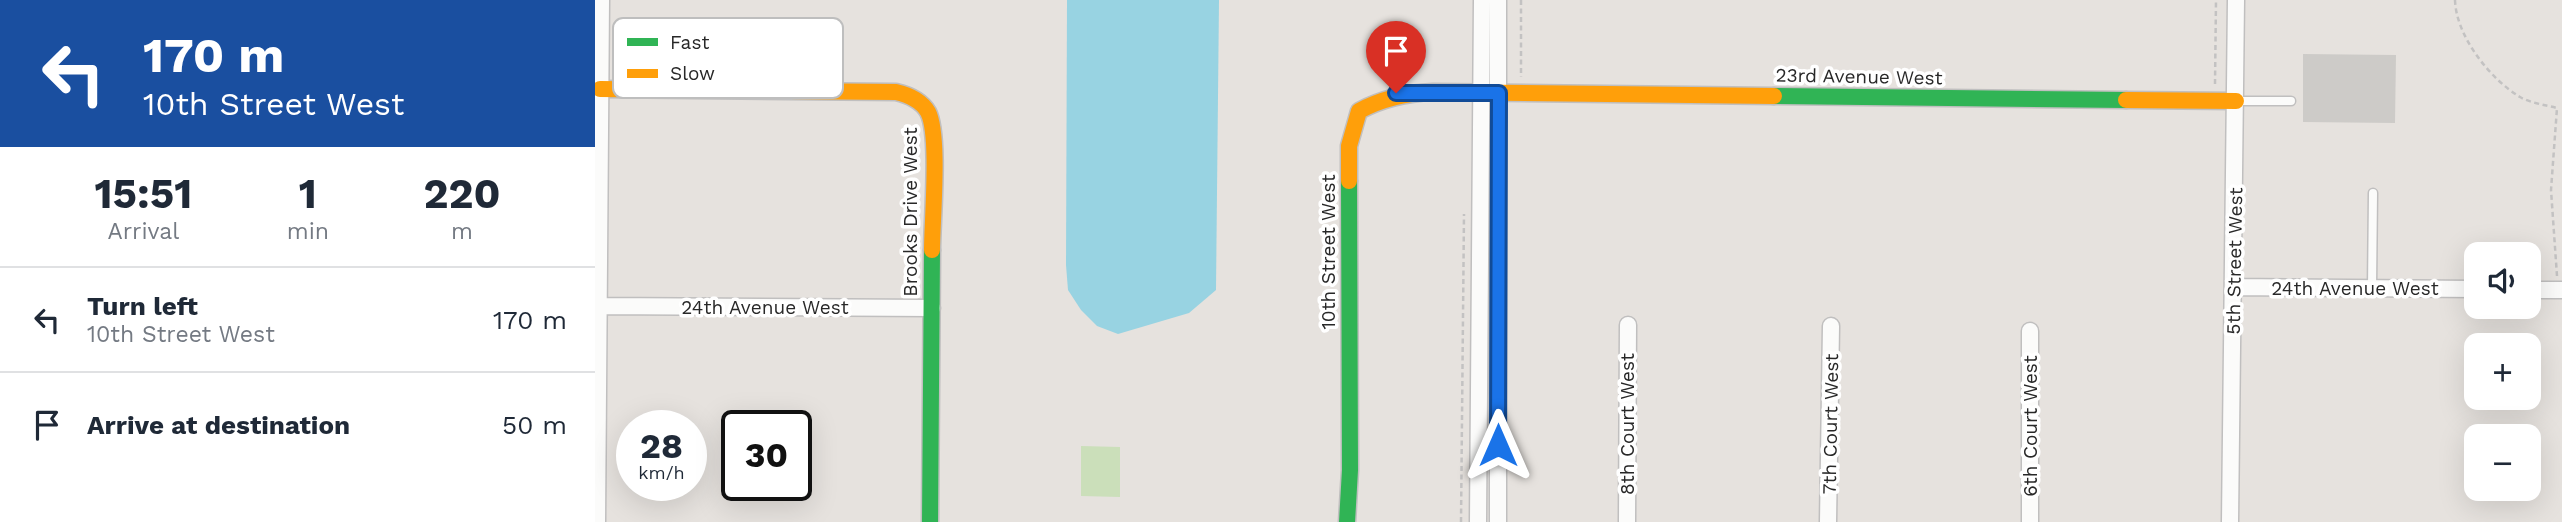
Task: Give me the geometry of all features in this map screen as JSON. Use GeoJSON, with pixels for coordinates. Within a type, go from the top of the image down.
{"type":"FeatureCollection","features":[{"type":"Feature","properties":{"kind":"street"},"geometry":{"type":"LineString","coordinates":[[597,522],[601,0]]}},
{"type":"Feature","properties":{"kind":"street"},"geometry":{"type":"LineString","coordinates":[[1478,522],[1482,0]]}},
{"type":"Feature","properties":{"kind":"street"},"geometry":{"type":"LineString","coordinates":[[1498,0],[1498,522]]}},
{"type":"Feature","properties":{"kind":"street","name":"5th Street West"},"geometry":{"type":"LineString","coordinates":[[2230,522],[2236,0]]}},
{"type":"Feature","properties":{"kind":"street","name":"Brooks Drive West"},"geometry":{"type":"LineString","coordinates":[[600,89],[613,89]]}},
{"type":"Feature","properties":{"kind":"street","name":"Brooks Drive West"},"geometry":{"type":"LineString","coordinates":[[843,91],[895,92],[919,101],[928,113],[933,128],[930,522]]}},
{"type":"Feature","properties":{"kind":"street","name":"10th Street West"},"geometry":{"type":"LineString","coordinates":[[1346,522],[1350,470],[1349,146],[1353,128],[1359,111],[1376,100],[1396,93],[1481,93]]}},
{"type":"Feature","properties":{"kind":"street","name":"23rd Avenue West"},"geometry":{"type":"LineString","coordinates":[[1481,93],[2236,101]]}},
{"type":"Feature","properties":{"kind":"street","name":"24th Avenue West"},"geometry":{"type":"LineString","coordinates":[[2233,287],[2464,289]]}},
{"type":"Feature","properties":{"kind":"street"},"geometry":{"type":"LineString","coordinates":[[2541,290],[2562,290]]}},
{"type":"Feature","properties":{"kind":"street","name":"24th Avenue West"},"geometry":{"type":"LineString","coordinates":[[599,306],[932,308]]}},
{"type":"Feature","properties":{"kind":"street","name":"8th Court West"},"geometry":{"type":"LineString","coordinates":[[1626,522],[1628,325]]}},
{"type":"Feature","properties":{"kind":"street","name":"7th Court West"},"geometry":{"type":"LineString","coordinates":[[1828,522],[1831,326]]}},
{"type":"Feature","properties":{"kind":"street","name":"6th Court West"},"geometry":{"type":"LineString","coordinates":[[2030,331],[2030,522]]}},
{"type":"Feature","properties":{"kind":"lane"},"geometry":{"type":"LineString","coordinates":[[2236,101],[2291,101]]}},
{"type":"Feature","properties":{"kind":"lane"},"geometry":{"type":"LineString","coordinates":[[2372,288],[2373,193]]}},
{"type":"Feature","properties":{"kind":"path"},"geometry":{"type":"LineString","coordinates":[[1521,0],[1522,80]]}},
{"type":"Feature","properties":{"kind":"path"},"geometry":{"type":"LineString","coordinates":[[2215,85],[2216,0]]}},
{"type":"Feature","properties":{"kind":"path"},"geometry":{"type":"LineString","coordinates":[[2455,0],[2455,14],[2477,59],[2521,98],[2557,108],[2551,190],[2554,258]]}},
{"type":"Feature","properties":{"kind":"path"},"geometry":{"type":"LineString","coordinates":[[1461,522],[1464,210]]}},
{"type":"Feature","properties":{"kind":"green space"},"geometry":{"type":"Polygon","coordinates":[[[1081,446],[1120,447],[1120,497],[1081,496],[1081,446]]]}},
{"type":"Feature","properties":{"kind":"water"},"geometry":{"type":"Polygon","coordinates":[[[1067,0],[1219,0],[1216,290],[1189,313],[1118,334],[1097,326],[1081,310],[1068,290],[1067,0]]]}},
{"type":"Feature","properties":{"kind":"building"},"geometry":{"type":"Polygon","coordinates":[[[2303,54],[2396,55],[2395,123],[2303,122],[2303,54]]]}},
{"type":"Feature","properties":{"kind":"traffic: fast"},"geometry":{"type":"LineString","coordinates":[[1774,96],[2126,100]]}},
{"type":"Feature","properties":{"kind":"traffic: fast"},"geometry":{"type":"LineString","coordinates":[[1347,522],[1350,470],[1349,181]]}},
{"type":"Feature","properties":{"kind":"traffic: fast"},"geometry":{"type":"LineString","coordinates":[[930,522],[932,250]]}},
{"type":"Feature","properties":{"kind":"traffic: slow"},"geometry":{"type":"LineString","coordinates":[[600,89],[613,89]]}},
{"type":"Feature","properties":{"kind":"traffic: slow"},"geometry":{"type":"LineString","coordinates":[[843,91],[896,92],[910,96],[928,112],[932,123],[935,158],[932,250]]}},
{"type":"Feature","properties":{"kind":"traffic: slow"},"geometry":{"type":"LineString","coordinates":[[1349,181],[1349,146],[1359,111],[1404,95],[1433,92],[1774,96]]}},
{"type":"Feature","properties":{"kind":"traffic: slow"},"geometry":{"type":"LineString","coordinates":[[2126,100],[2236,101]]}},
{"type":"Feature","properties":{"kind":"route"},"geometry":{"type":"LineString","coordinates":[[1396,93],[1499,93],[1498,445]]}}]}
